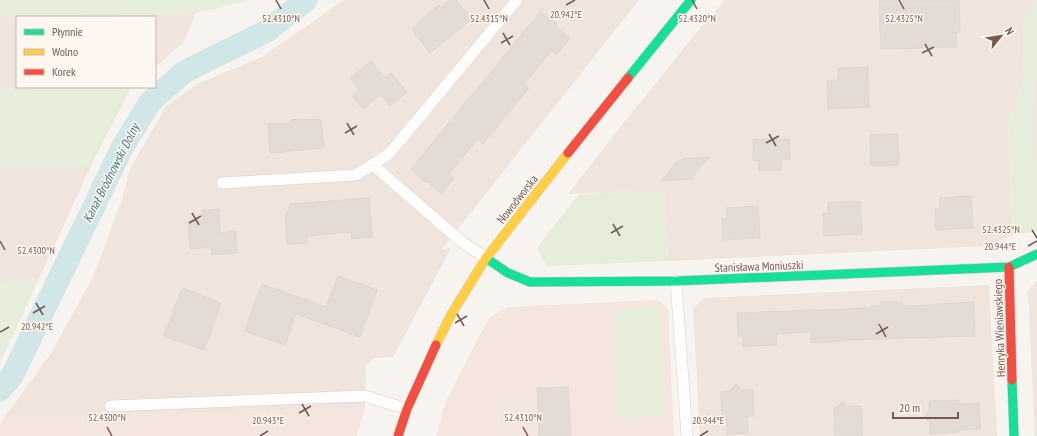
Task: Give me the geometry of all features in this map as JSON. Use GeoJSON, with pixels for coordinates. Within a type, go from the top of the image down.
{"type":"FeatureCollection","features":[{"type":"Feature","properties":{"kind":"street","name":"Nowodworska"},"geometry":{"type":"LineString","coordinates":[[398,436],[407,409],[421,376],[452,313],[486,258],[617,91],[691,0]]}},
{"type":"Feature","properties":{"kind":"street","name":"Stanisława Moniuszki"},"geometry":{"type":"LineString","coordinates":[[486,258],[508,273],[530,282],[676,281],[1009,267],[1037,254]]}},
{"type":"Feature","properties":{"kind":"street","name":"Henryka Wieniawskiego"},"geometry":{"type":"LineString","coordinates":[[1009,267],[1014,436]]}},
{"type":"Feature","properties":{"kind":"lane"},"geometry":{"type":"LineString","coordinates":[[222,183],[356,175],[373,165],[389,154],[517,0]]}},
{"type":"Feature","properties":{"kind":"lane"},"geometry":{"type":"LineString","coordinates":[[373,165],[462,242],[486,258]]}},
{"type":"Feature","properties":{"kind":"lane"},"geometry":{"type":"LineString","coordinates":[[676,281],[687,436]]}},
{"type":"Feature","properties":{"kind":"lane"},"geometry":{"type":"LineString","coordinates":[[110,406],[365,396],[407,409]]}},
{"type":"Feature","properties":{"kind":"shaded area"},"geometry":{"type":"Polygon","coordinates":[[[344,0],[639,0],[442,249],[451,248],[393,357],[374,358],[366,365],[365,408],[4,418],[50,355],[93,277],[123,197],[129,171],[166,107],[197,84],[262,57],[344,0]]]}},
{"type":"Feature","properties":{"kind":"shaded area"},"geometry":{"type":"Polygon","coordinates":[[[725,0],[1034,0],[1023,21],[1024,81],[1008,121],[1013,235],[987,246],[668,261],[664,190],[568,194],[696,33],[725,0]]]}},
{"type":"Feature","properties":{"kind":"shaded area"},"geometry":{"type":"Polygon","coordinates":[[[196,13],[184,42],[156,66],[156,16],[89,16],[196,13]]]}},
{"type":"Feature","properties":{"kind":"shaded area"},"geometry":{"type":"Polygon","coordinates":[[[0,18],[16,18],[16,88],[39,88],[0,89],[0,18]]]}},
{"type":"Feature","properties":{"kind":"shaded area"},"geometry":{"type":"Polygon","coordinates":[[[1033,81],[1037,81],[1037,171],[1033,81]]]}},
{"type":"Feature","properties":{"kind":"shaded area"},"geometry":{"type":"Polygon","coordinates":[[[91,166],[38,281],[0,282],[0,168],[91,166]]]}},
{"type":"Feature","properties":{"kind":"shaded area"},"geometry":{"type":"Polygon","coordinates":[[[1037,280],[1037,436],[1035,436],[1028,291],[1037,280]]]}},
{"type":"Feature","properties":{"kind":"shaded area"},"geometry":{"type":"Polygon","coordinates":[[[989,285],[997,436],[700,436],[693,308],[704,298],[989,285]]]}},
{"type":"Feature","properties":{"kind":"shaded area"},"geometry":{"type":"Polygon","coordinates":[[[658,300],[668,309],[674,436],[436,436],[446,401],[489,318],[508,307],[658,300]]]}},
{"type":"Feature","properties":{"kind":"shaded area"},"geometry":{"type":"Polygon","coordinates":[[[365,408],[357,436],[0,436],[0,424],[4,418],[365,408]]]}},
{"type":"Feature","properties":{"kind":"green space"},"geometry":{"type":"Polygon","coordinates":[[[0,0],[251,0],[196,13],[16,16],[16,18],[0,18],[0,0]]]}},
{"type":"Feature","properties":{"kind":"green space"},"geometry":{"type":"Polygon","coordinates":[[[1034,0],[1037,0],[1037,81],[1033,81],[1037,171],[1037,231],[1013,235],[1008,121],[1024,81],[1023,21],[1034,0]]]}},
{"type":"Feature","properties":{"kind":"green space"},"geometry":{"type":"Polygon","coordinates":[[[130,88],[91,166],[0,168],[0,89],[130,88]]]}},
{"type":"Feature","properties":{"kind":"green space"},"geometry":{"type":"Polygon","coordinates":[[[664,190],[668,261],[547,266],[537,248],[579,194],[664,190]]]}},
{"type":"Feature","properties":{"kind":"green space"},"geometry":{"type":"Polygon","coordinates":[[[38,281],[2,359],[0,361],[0,282],[38,281]]]}},
{"type":"Feature","properties":{"kind":"green space"},"geometry":{"type":"Polygon","coordinates":[[[659,307],[665,416],[618,418],[613,310],[659,307]]]}},
{"type":"Feature","properties":{"kind":"building"},"geometry":{"type":"Polygon","coordinates":[[[450,0],[456,0],[472,19],[430,53],[412,30],[422,19],[439,5],[441,8],[450,0]]]}},
{"type":"Feature","properties":{"kind":"building"},"geometry":{"type":"Polygon","coordinates":[[[879,0],[959,0],[960,32],[956,32],[957,47],[881,49],[879,0]]]}},
{"type":"Feature","properties":{"kind":"building"},"geometry":{"type":"Polygon","coordinates":[[[540,12],[557,24],[555,26],[570,38],[557,54],[552,50],[524,84],[529,88],[483,144],[478,139],[449,174],[454,178],[442,194],[426,181],[425,183],[411,169],[540,12]]]}},
{"type":"Feature","properties":{"kind":"building"},"geometry":{"type":"Polygon","coordinates":[[[371,61],[385,78],[391,73],[407,92],[390,106],[381,95],[363,109],[352,96],[359,90],[350,78],[371,61]]]}},
{"type":"Feature","properties":{"kind":"building"},"geometry":{"type":"Polygon","coordinates":[[[868,67],[869,107],[828,109],[827,81],[838,80],[838,68],[868,67]]]}},
{"type":"Feature","properties":{"kind":"building"},"geometry":{"type":"Polygon","coordinates":[[[291,120],[321,120],[324,148],[270,153],[268,124],[291,123],[291,120]]]}},
{"type":"Feature","properties":{"kind":"building"},"geometry":{"type":"Polygon","coordinates":[[[898,134],[899,165],[871,166],[870,135],[898,134]]]}},
{"type":"Feature","properties":{"kind":"building"},"geometry":{"type":"Polygon","coordinates":[[[753,139],[789,139],[790,159],[781,159],[781,170],[759,170],[758,160],[753,160],[753,139]]]}},
{"type":"Feature","properties":{"kind":"building"},"geometry":{"type":"Polygon","coordinates":[[[709,157],[691,179],[661,181],[675,164],[682,159],[709,157]]]}},
{"type":"Feature","properties":{"kind":"building"},"geometry":{"type":"Polygon","coordinates":[[[971,196],[973,228],[936,230],[935,209],[940,209],[940,198],[971,196]]]}},
{"type":"Feature","properties":{"kind":"building"},"geometry":{"type":"Polygon","coordinates":[[[369,198],[372,237],[352,239],[351,232],[307,236],[307,243],[287,244],[285,219],[290,204],[369,198]]]}},
{"type":"Feature","properties":{"kind":"building"},"geometry":{"type":"Polygon","coordinates":[[[860,201],[862,234],[824,236],[823,214],[828,213],[828,203],[860,201]]]}},
{"type":"Feature","properties":{"kind":"building"},"geometry":{"type":"Polygon","coordinates":[[[758,206],[760,238],[723,240],[722,219],[727,218],[726,208],[758,206]]]}},
{"type":"Feature","properties":{"kind":"building"},"geometry":{"type":"Polygon","coordinates":[[[219,209],[220,233],[236,231],[237,253],[212,255],[211,247],[190,249],[188,221],[203,220],[202,211],[219,209]]]}},
{"type":"Feature","properties":{"kind":"building"},"geometry":{"type":"Polygon","coordinates":[[[338,276],[377,290],[360,337],[296,314],[285,345],[245,331],[262,284],[326,307],[338,276]]]}},
{"type":"Feature","properties":{"kind":"building"},"geometry":{"type":"Polygon","coordinates":[[[182,288],[221,303],[204,350],[164,336],[182,288]]]}},
{"type":"Feature","properties":{"kind":"building"},"geometry":{"type":"Polygon","coordinates":[[[881,302],[902,302],[902,305],[912,306],[974,302],[975,336],[843,340],[811,343],[811,332],[776,334],[777,345],[743,346],[743,336],[738,336],[737,313],[871,308],[871,306],[881,306],[881,302]]]}},
{"type":"Feature","properties":{"kind":"building"},"geometry":{"type":"Polygon","coordinates":[[[736,384],[742,390],[753,390],[754,416],[747,416],[748,433],[727,434],[726,417],[722,417],[721,392],[730,391],[736,384]]]}},
{"type":"Feature","properties":{"kind":"building"},"geometry":{"type":"Polygon","coordinates":[[[568,387],[571,436],[539,436],[537,388],[568,387]]]}},
{"type":"Feature","properties":{"kind":"building"},"geometry":{"type":"Polygon","coordinates":[[[958,400],[958,404],[979,403],[980,429],[930,434],[930,422],[924,417],[929,411],[929,401],[958,400]]]}},
{"type":"Feature","properties":{"kind":"building"},"geometry":{"type":"Polygon","coordinates":[[[842,401],[847,407],[861,406],[863,436],[835,436],[834,407],[838,407],[842,401]]]}},
{"type":"Feature","properties":{"kind":"waterway","name":"Kanał Bródnowski Dolny"},"geometry":{"type":"LineString","coordinates":[[0,390],[12,376],[122,148],[150,102],[184,72],[267,31],[306,0]]}},
{"type":"Feature","properties":{"kind":"traffic: fast"},"geometry":{"type":"LineString","coordinates":[[628,78],[691,0]]}},
{"type":"Feature","properties":{"kind":"traffic: fast"},"geometry":{"type":"LineString","coordinates":[[486,258],[508,273],[530,282],[676,281],[1009,267],[1037,254]]}},
{"type":"Feature","properties":{"kind":"traffic: fast"},"geometry":{"type":"LineString","coordinates":[[1012,380],[1014,436]]}},
{"type":"Feature","properties":{"kind":"traffic: slow"},"geometry":{"type":"LineString","coordinates":[[436,345],[452,313],[486,258],[568,153]]}},
{"type":"Feature","properties":{"kind":"traffic: jam"},"geometry":{"type":"LineString","coordinates":[[568,153],[628,78]]}},
{"type":"Feature","properties":{"kind":"traffic: jam"},"geometry":{"type":"LineString","coordinates":[[1009,267],[1012,380]]}},
{"type":"Feature","properties":{"kind":"traffic: jam"},"geometry":{"type":"LineString","coordinates":[[398,436],[407,409],[436,345]]}}]}
